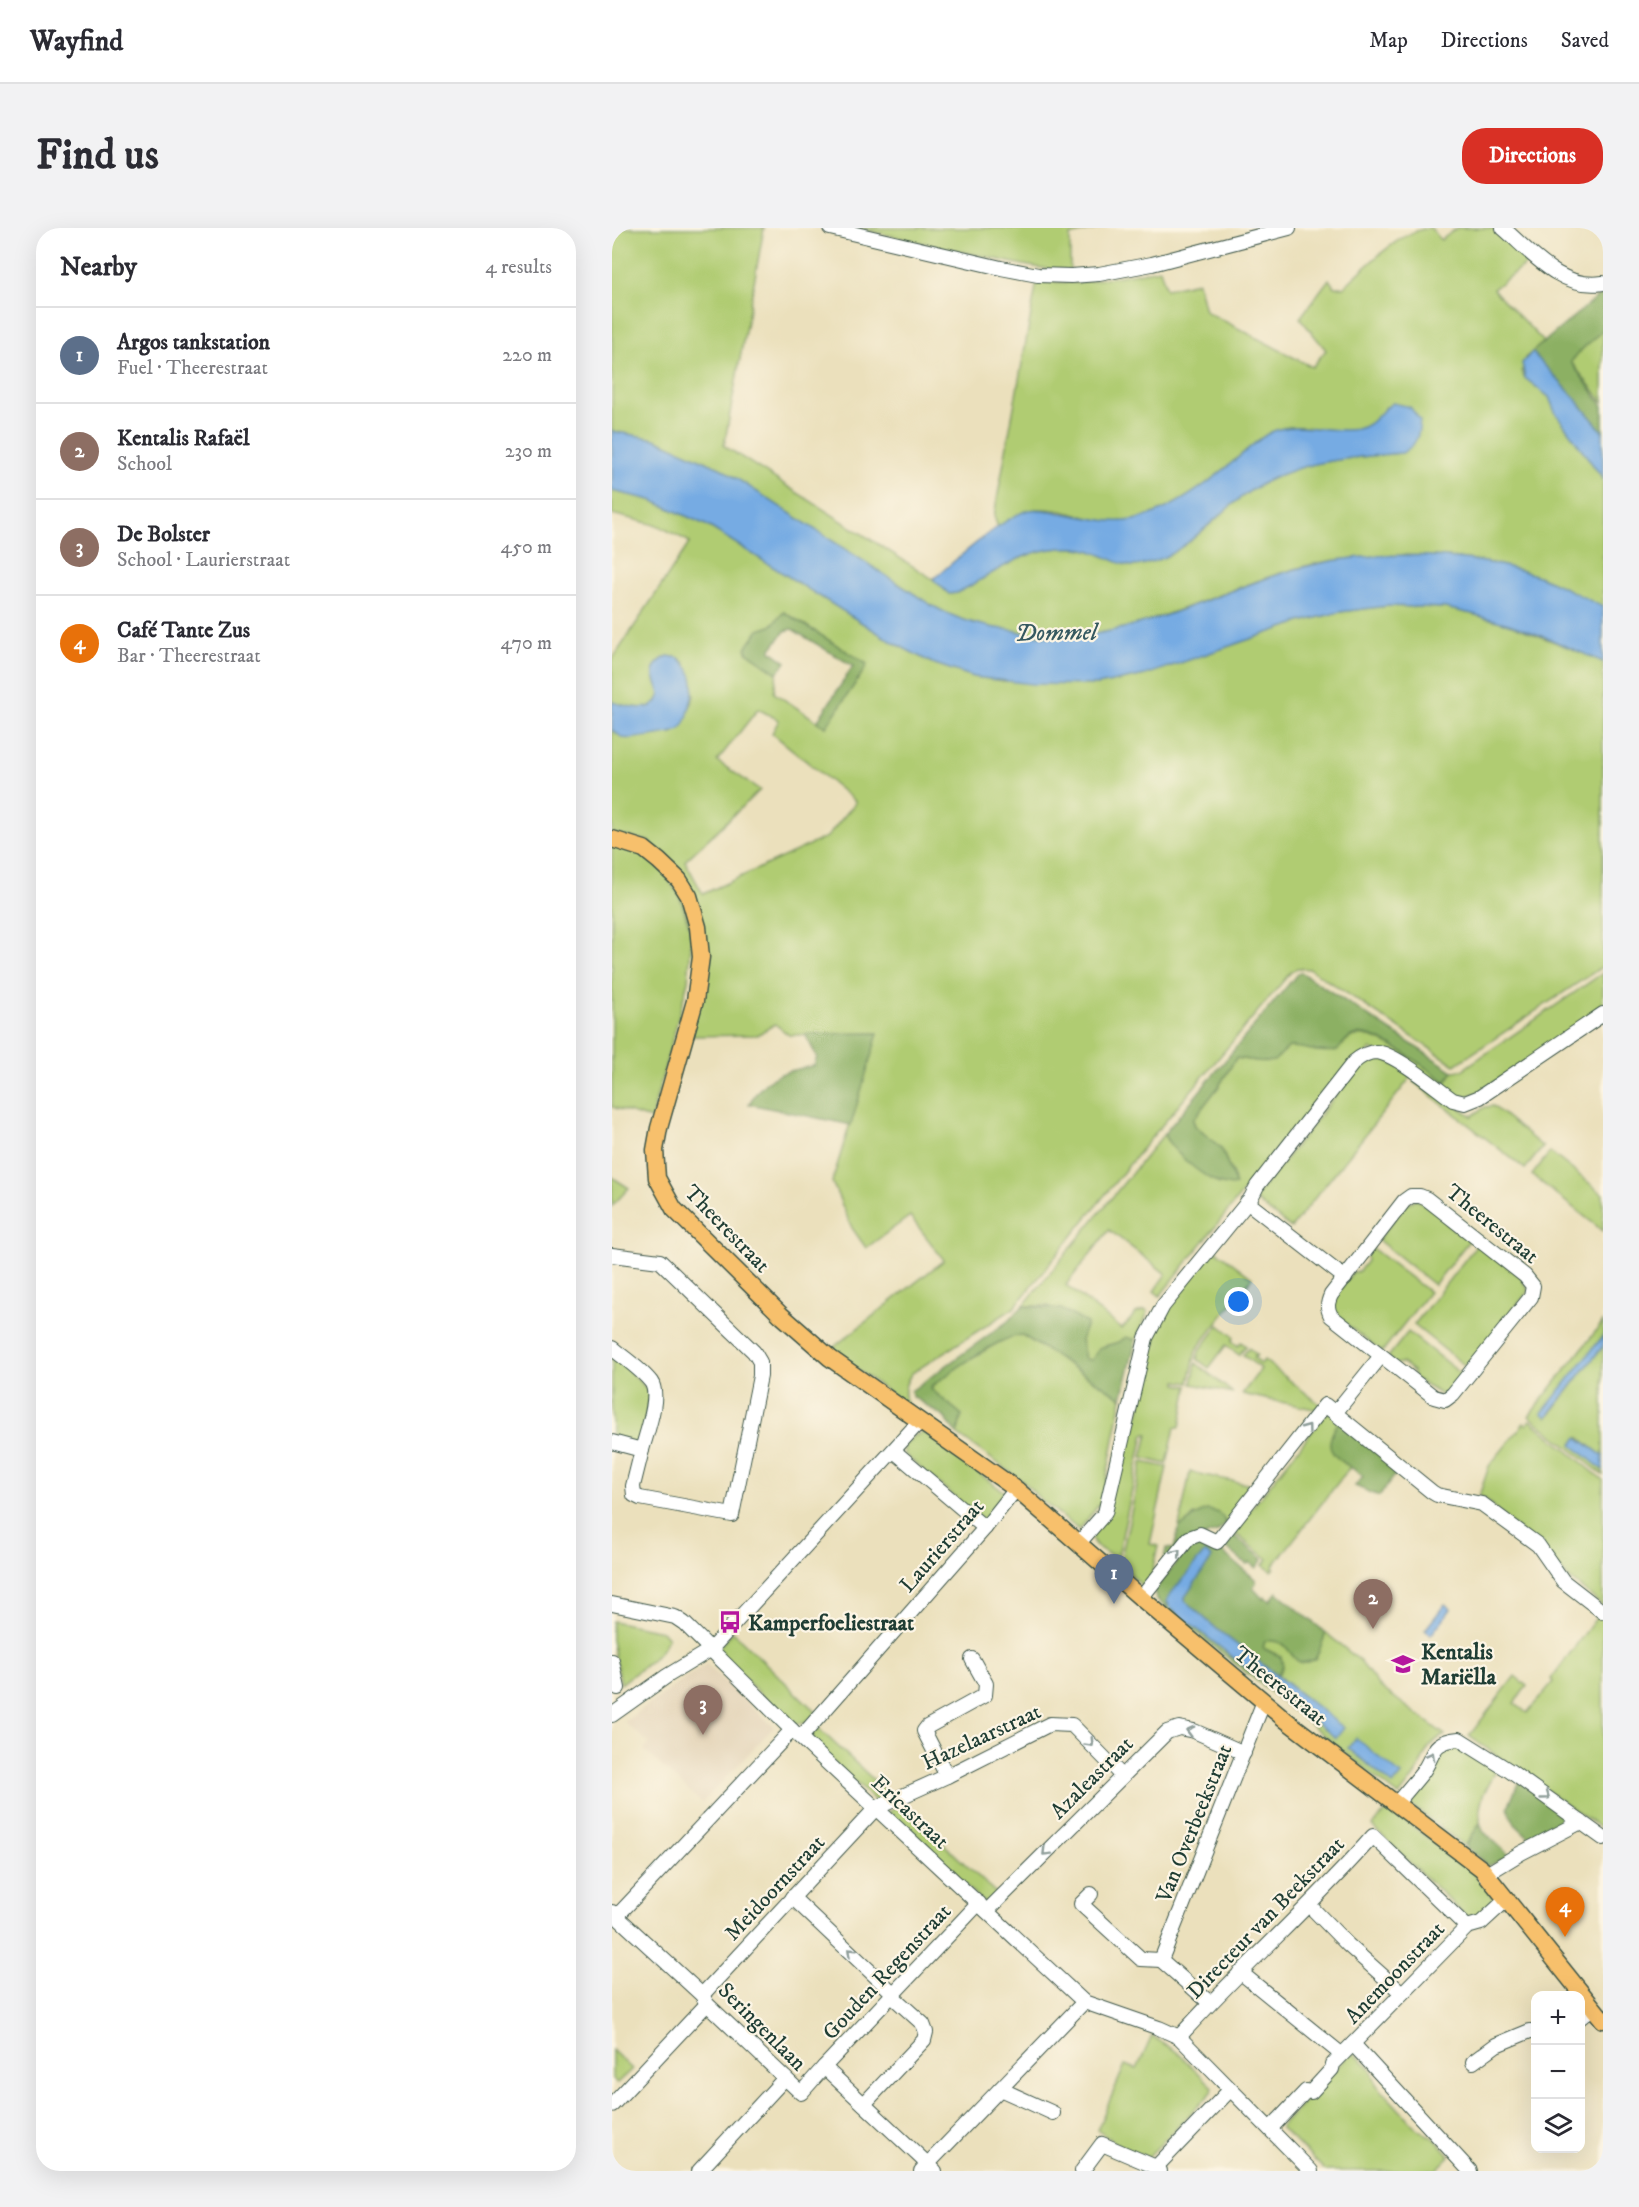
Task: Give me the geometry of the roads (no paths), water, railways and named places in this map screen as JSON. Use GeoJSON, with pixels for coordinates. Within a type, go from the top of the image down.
{"type":"FeatureCollection","features":[{"type":"Feature","properties":{"kind":"main road","name":"Theerestraat"},"geometry":{"type":"LineString","coordinates":[[612,839],[644,849],[659,861],[679,880],[695,911],[700,942],[695,1001],[659,1128],[655,1150],[655,1165],[660,1186],[675,1209],[781,1315],[830,1358],[1016,1488],[1141,1598],[1264,1701],[1466,1855],[1506,1900],[1592,2015]]}},
{"type":"Feature","properties":{"kind":"street"},"geometry":{"type":"LineString","coordinates":[[830,228],[1001,268],[1071,276],[1099,274],[1152,264],[1289,228]]}},
{"type":"Feature","properties":{"kind":"street"},"geometry":{"type":"LineString","coordinates":[[1503,228],[1557,275],[1573,281],[1603,283]]}},
{"type":"Feature","properties":{"kind":"street"},"geometry":{"type":"LineString","coordinates":[[1079,1543],[1106,1514],[1150,1327],[1163,1306],[1247,1202],[1354,1062],[1364,1055],[1376,1052],[1388,1055],[1453,1100],[1465,1103],[1480,1097],[1603,1014]]}},
{"type":"Feature","properties":{"kind":"street","name":"Theerestraat"},"geometry":{"type":"LineString","coordinates":[[1411,1196],[1427,1199],[1526,1276],[1533,1286],[1531,1297],[1449,1399],[1441,1400],[1434,1397],[1381,1356],[1331,1316],[1328,1303],[1331,1295],[1404,1201],[1411,1196]]}},
{"type":"Feature","properties":{"kind":"street"},"geometry":{"type":"LineString","coordinates":[[1247,1202],[1345,1278]]}},
{"type":"Feature","properties":{"kind":"street"},"geometry":{"type":"LineString","coordinates":[[612,1255],[660,1261],[754,1352],[760,1362],[760,1376],[732,1515],[640,1498],[634,1494],[633,1486],[655,1393],[651,1383],[612,1348]]}},
{"type":"Feature","properties":{"kind":"street"},"geometry":{"type":"LineString","coordinates":[[1141,1598],[1189,1538],[1200,1534],[1217,1542],[1330,1409],[1381,1356]]}},
{"type":"Feature","properties":{"kind":"street"},"geometry":{"type":"LineString","coordinates":[[1330,1409],[1432,1492],[1437,1495],[1482,1503],[1538,1545],[1563,1581],[1603,1612]]}},
{"type":"Feature","properties":{"kind":"street"},"geometry":{"type":"LineString","coordinates":[[612,1715],[710,1650],[920,1421]]}},
{"type":"Feature","properties":{"kind":"street"},"geometry":{"type":"LineString","coordinates":[[612,1442],[642,1450]]}},
{"type":"Feature","properties":{"kind":"street"},"geometry":{"type":"LineString","coordinates":[[894,1451],[985,1528]]}},
{"type":"Feature","properties":{"kind":"street","name":"Laurierstraat"},"geometry":{"type":"LineString","coordinates":[[615,1914],[797,1733],[985,1528],[1016,1488]]}},
{"type":"Feature","properties":{"kind":"street","name":"Ericastraat"},"geometry":{"type":"LineString","coordinates":[[612,1604],[675,1617],[684,1623],[876,1808],[1084,2002]]}},
{"type":"Feature","properties":{"kind":"street"},"geometry":{"type":"LineString","coordinates":[[947,1776],[924,1731],[927,1727],[985,1695],[986,1684],[972,1659]]}},
{"type":"Feature","properties":{"kind":"street"},"geometry":{"type":"LineString","coordinates":[[612,1661],[618,1688]]}},
{"type":"Feature","properties":{"kind":"street","name":"Van Overbeekstraat"},"geometry":{"type":"LineString","coordinates":[[1161,1960],[1264,1701]]}},
{"type":"Feature","properties":{"kind":"street","name":"Hazelaarstraat"},"geometry":{"type":"LineString","coordinates":[[876,1808],[947,1776],[1050,1724],[1072,1725],[1122,1776]]}},
{"type":"Feature","properties":{"kind":"street","name":"Azaleastraat"},"geometry":{"type":"LineString","coordinates":[[983,1907],[1167,1732],[1179,1728],[1194,1731],[1244,1753]]}},
{"type":"Feature","properties":{"kind":"street"},"geometry":{"type":"LineString","coordinates":[[1397,1803],[1424,1770],[1433,1749],[1442,1743],[1459,1739],[1510,1771],[1603,1838]]}},
{"type":"Feature","properties":{"kind":"street","name":"Meidoornstraat"},"geometry":{"type":"LineString","coordinates":[[615,2097],[704,2000],[792,1897],[876,1808]]}},
{"type":"Feature","properties":{"kind":"street"},"geometry":{"type":"LineString","coordinates":[[1485,1875],[1521,1853],[1581,1822]]}},
{"type":"Feature","properties":{"kind":"street","name":"Directeur van Beekstraat"},"geometry":{"type":"LineString","coordinates":[[1179,2037],[1240,1972],[1309,1905],[1373,1836],[1467,1927]]}},
{"type":"Feature","properties":{"kind":"street"},"geometry":{"type":"LineString","coordinates":[[1091,1894],[1081,1904],[1090,1914],[1141,1959],[1161,1960],[1210,2003]]}},
{"type":"Feature","properties":{"kind":"street"},"geometry":{"type":"LineString","coordinates":[[792,1897],[923,2024],[926,2032],[924,2040],[864,2104]]}},
{"type":"Feature","properties":{"kind":"street","name":"Anemoonstraat"},"geometry":{"type":"LineString","coordinates":[[1270,2129],[1306,2091],[1311,2092],[1332,2069],[1341,2054],[1467,1927],[1482,1923],[1506,1900]]}},
{"type":"Feature","properties":{"kind":"street"},"geometry":{"type":"LineString","coordinates":[[1309,1905],[1348,1945],[1402,1993]]}},
{"type":"Feature","properties":{"kind":"street","name":"Gouden Regenstraat"},"geometry":{"type":"LineString","coordinates":[[824,2067],[892,1994],[983,1907]]}},
{"type":"Feature","properties":{"kind":"street","name":"Seringenlaan"},"geometry":{"type":"LineString","coordinates":[[615,1914],[801,2093],[824,2067],[928,2169]]}},
{"type":"Feature","properties":{"kind":"street"},"geometry":{"type":"LineString","coordinates":[[1240,1972],[1341,2054]]}},
{"type":"Feature","properties":{"kind":"street"},"geometry":{"type":"LineString","coordinates":[[928,2169],[1000,2089],[1084,2002],[1179,2037],[1308,2170]]}},
{"type":"Feature","properties":{"kind":"street"},"geometry":{"type":"LineString","coordinates":[[1473,2062],[1496,2045],[1531,2031]]}},
{"type":"Feature","properties":{"kind":"street"},"geometry":{"type":"LineString","coordinates":[[1353,2044],[1470,2171]]}},
{"type":"Feature","properties":{"kind":"street"},"geometry":{"type":"LineString","coordinates":[[699,2171],[785,2078]]}},
{"type":"Feature","properties":{"kind":"street"},"geometry":{"type":"LineString","coordinates":[[1000,2089],[1053,2113]]}},
{"type":"Feature","properties":{"kind":"street"},"geometry":{"type":"LineString","coordinates":[[1082,2171],[1102,2144],[1158,2169],[1230,2090]]}},
{"type":"Feature","properties":{"kind":"water"},"geometry":{"type":"Polygon","coordinates":[[[1532,352],[1603,432],[1603,479],[1555,412],[1549,397],[1525,378],[1522,363],[1532,352]]]}},
{"type":"Feature","properties":{"kind":"water"},"geometry":{"type":"Polygon","coordinates":[[[1393,403],[1410,407],[1420,420],[1416,440],[1407,450],[1402,453],[1317,464],[1277,476],[1257,486],[1190,541],[1160,559],[1133,566],[1085,549],[1059,548],[1028,555],[1014,561],[957,593],[949,594],[933,579],[1006,521],[1029,510],[1037,509],[1112,521],[1142,518],[1168,508],[1192,494],[1271,432],[1291,427],[1357,429],[1368,425],[1393,403]]]}},
{"type":"Feature","properties":{"kind":"water"},"geometry":{"type":"Polygon","coordinates":[[[612,431],[655,439],[722,469],[931,605],[960,619],[994,628],[1053,637],[1090,635],[1129,627],[1281,573],[1317,564],[1368,557],[1424,556],[1505,566],[1539,576],[1603,607],[1603,662],[1545,637],[1472,614],[1445,608],[1387,606],[1340,612],[1300,622],[1145,675],[1098,685],[1032,684],[974,677],[932,663],[894,643],[708,526],[651,500],[612,491],[612,431]]]}},
{"type":"Feature","properties":{"kind":"water"},"geometry":{"type":"Polygon","coordinates":[[[668,656],[679,658],[692,676],[693,689],[685,723],[676,731],[623,738],[612,730],[612,702],[640,708],[657,701],[660,694],[654,677],[654,669],[656,664],[668,656]]]}},
{"type":"Feature","properties":{"kind":"water"},"geometry":{"type":"Polygon","coordinates":[[[1603,1336],[1603,1346],[1547,1417],[1542,1413],[1603,1336]]]}},
{"type":"Feature","properties":{"kind":"water"},"geometry":{"type":"Polygon","coordinates":[[[1577,1437],[1603,1456],[1603,1470],[1572,1445],[1577,1437]]]}},
{"type":"Feature","properties":{"kind":"water"},"geometry":{"type":"Polygon","coordinates":[[[1205,1552],[1212,1558],[1185,1597],[1185,1601],[1218,1630],[1344,1728],[1336,1738],[1170,1608],[1168,1597],[1205,1552]]]}},
{"type":"Feature","properties":{"kind":"water"},"geometry":{"type":"Polygon","coordinates":[[[1445,1604],[1451,1609],[1431,1635],[1425,1630],[1445,1604]]]}},
{"type":"Feature","properties":{"kind":"water"},"geometry":{"type":"Polygon","coordinates":[[[1356,1738],[1401,1775],[1393,1785],[1348,1748],[1356,1738]]]}},
{"type":"Feature","properties":{"kind":"place","name":"Argos tankstation"},"geometry":{"type":"Point","coordinates":[1114,1604]}},
{"type":"Feature","properties":{"kind":"place","name":"Kamperfoeliestraat"},"geometry":{"type":"Point","coordinates":[730,1622]}},
{"type":"Feature","properties":{"kind":"place","name":"Kentalis Rafaël"},"geometry":{"type":"Point","coordinates":[1373,1629]}},
{"type":"Feature","properties":{"kind":"place","name":"Kentalis Mariëlla"},"geometry":{"type":"Point","coordinates":[1403,1664]}},
{"type":"Feature","properties":{"kind":"place","name":"De Bolster"},"geometry":{"type":"Point","coordinates":[703,1735]}},
{"type":"Feature","properties":{"kind":"place","name":"Café Tante Zus"},"geometry":{"type":"Point","coordinates":[1565,1937]}},
{"type":"Feature","properties":{"kind":"water label","name":"Dommel"},"geometry":{"type":"Point","coordinates":[1056,632]}}]}
